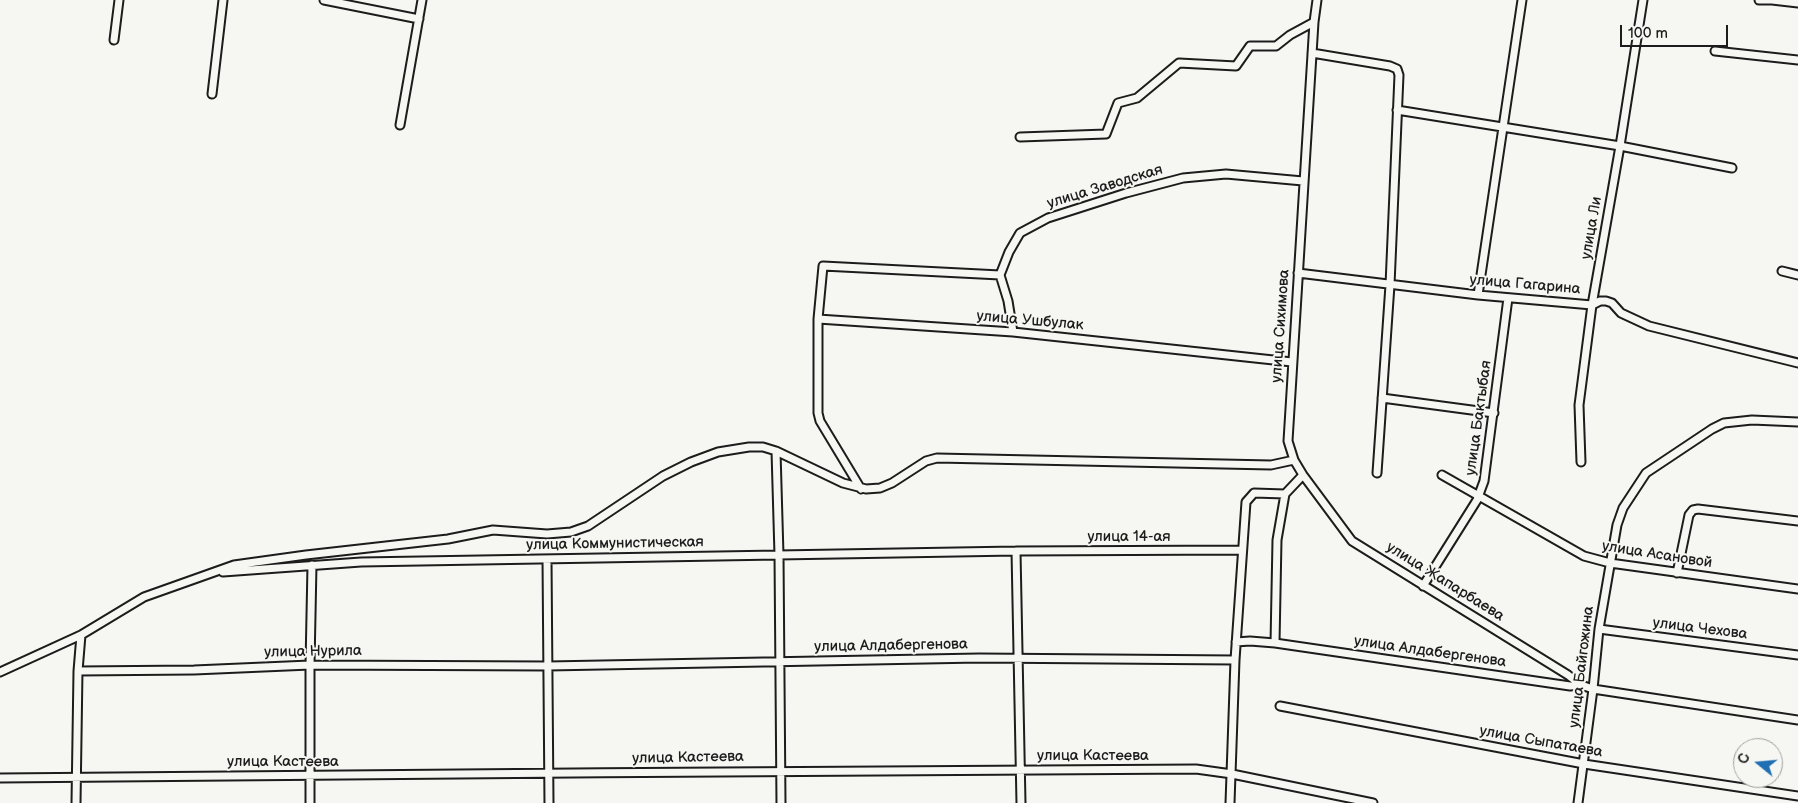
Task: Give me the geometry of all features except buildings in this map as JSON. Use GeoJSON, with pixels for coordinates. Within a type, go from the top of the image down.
{"type":"FeatureCollection","features":[{"type":"Feature","properties":{"kind":"street"},"geometry":{"type":"LineString","coordinates":[[114,40],[119,0]]}},
{"type":"Feature","properties":{"kind":"street"},"geometry":{"type":"LineString","coordinates":[[212,94],[223,0]]}},
{"type":"Feature","properties":{"kind":"street"},"geometry":{"type":"LineString","coordinates":[[324,0],[419,19]]}},
{"type":"Feature","properties":{"kind":"street"},"geometry":{"type":"LineString","coordinates":[[400,125],[422,0]]}},
{"type":"Feature","properties":{"kind":"street","name":"улица Сихимова"},"geometry":{"type":"LineString","coordinates":[[1303,475],[1294,460],[1288,441],[1303,180],[1317,0]]}},
{"type":"Feature","properties":{"kind":"street"},"geometry":{"type":"LineString","coordinates":[[1478,295],[1522,0]]}},
{"type":"Feature","properties":{"kind":"street","name":"улица Ли"},"geometry":{"type":"LineString","coordinates":[[1581,462],[1579,405],[1592,305],[1643,0]]}},
{"type":"Feature","properties":{"kind":"street"},"geometry":{"type":"LineString","coordinates":[[1759,0],[1798,3]]}},
{"type":"Feature","properties":{"kind":"street"},"geometry":{"type":"LineString","coordinates":[[1020,137],[1106,134],[1118,103],[1137,98],[1179,63],[1236,66],[1250,46],[1276,46],[1290,35],[1314,22]]}},
{"type":"Feature","properties":{"kind":"street"},"geometry":{"type":"LineString","coordinates":[[1714,51],[1798,60]]}},
{"type":"Feature","properties":{"kind":"street"},"geometry":{"type":"LineString","coordinates":[[1312,53],[1390,66],[1396,69],[1399,75],[1390,284],[1378,473]]}},
{"type":"Feature","properties":{"kind":"street"},"geometry":{"type":"LineString","coordinates":[[1398,110],[1620,146],[1732,168]]}},
{"type":"Feature","properties":{"kind":"street","name":"улица Заводская"},"geometry":{"type":"LineString","coordinates":[[1000,275],[1009,252],[1020,233],[1048,218],[1126,193],[1183,178],[1226,174],[1303,180]]}},
{"type":"Feature","properties":{"kind":"street"},"geometry":{"type":"LineString","coordinates":[[861,489],[820,421],[818,413],[818,319],[823,266],[1000,275],[1008,301],[1013,332]]}},
{"type":"Feature","properties":{"kind":"street"},"geometry":{"type":"LineString","coordinates":[[1782,271],[1798,275]]}},
{"type":"Feature","properties":{"kind":"street","name":"улица Гагарина"},"geometry":{"type":"LineString","coordinates":[[1298,273],[1508,298],[1592,305],[1600,301],[1606,301],[1612,303],[1620,313],[1649,326],[1798,363]]}},
{"type":"Feature","properties":{"kind":"street","name":"улица Бактыбая"},"geometry":{"type":"LineString","coordinates":[[1423,586],[1478,497],[1484,481],[1508,298]]}},
{"type":"Feature","properties":{"kind":"street","name":"улица Ушбулак"},"geometry":{"type":"LineString","coordinates":[[818,319],[1013,332],[1292,362]]}},
{"type":"Feature","properties":{"kind":"street"},"geometry":{"type":"LineString","coordinates":[[1382,398],[1494,413]]}},
{"type":"Feature","properties":{"kind":"street","name":"улица Байгожина"},"geometry":{"type":"LineString","coordinates":[[1578,803],[1599,629],[1617,526],[1624,508],[1646,473],[1655,465],[1674,455],[1712,428],[1724,423],[1752,420],[1798,422]]}},
{"type":"Feature","properties":{"kind":"street"},"geometry":{"type":"LineString","coordinates":[[0,672],[81,635],[144,597],[234,565],[448,539],[493,530],[546,534],[571,532],[588,526],[663,476],[691,462],[718,452],[749,447],[763,447],[776,451],[843,484],[861,489],[880,488],[892,483],[926,461],[937,458],[1270,464],[1294,460]]}},
{"type":"Feature","properties":{"kind":"street"},"geometry":{"type":"LineString","coordinates":[[776,451],[779,555],[781,803]]}},
{"type":"Feature","properties":{"kind":"street"},"geometry":{"type":"LineString","coordinates":[[1275,643],[1277,540],[1285,494],[1303,475]]}},
{"type":"Feature","properties":{"kind":"street","name":"улица Жапарбаева"},"geometry":{"type":"LineString","coordinates":[[1303,475],[1352,541],[1568,675],[1581,685],[1593,689]]}},
{"type":"Feature","properties":{"kind":"street","name":"улица Асановой"},"geometry":{"type":"LineString","coordinates":[[1442,476],[1584,556],[1610,564],[1798,589]]}},
{"type":"Feature","properties":{"kind":"street"},"geometry":{"type":"LineString","coordinates":[[1230,803],[1235,660],[1246,502],[1254,493],[1285,494]]}},
{"type":"Feature","properties":{"kind":"street"},"geometry":{"type":"LineString","coordinates":[[1677,573],[1689,516],[1692,510],[1698,509],[1798,521]]}},
{"type":"Feature","properties":{"kind":"street","name":"улица 14-ая"},"geometry":{"type":"LineString","coordinates":[[1016,551],[1242,550]]}},
{"type":"Feature","properties":{"kind":"street"},"geometry":{"type":"LineString","coordinates":[[1016,551],[1021,803]]}},
{"type":"Feature","properties":{"kind":"street","name":"улица Коммунистическая"},"geometry":{"type":"LineString","coordinates":[[216,572],[312,565],[1016,551]]}},
{"type":"Feature","properties":{"kind":"street"},"geometry":{"type":"LineString","coordinates":[[547,559],[549,803]]}},
{"type":"Feature","properties":{"kind":"street"},"geometry":{"type":"LineString","coordinates":[[310,803],[312,565]]}},
{"type":"Feature","properties":{"kind":"street","name":"улица Чехова"},"geometry":{"type":"LineString","coordinates":[[1599,629],[1798,655]]}},
{"type":"Feature","properties":{"kind":"street"},"geometry":{"type":"LineString","coordinates":[[76,803],[78,671],[81,635]]}},
{"type":"Feature","properties":{"kind":"street","name":"улица Алдабергенова"},"geometry":{"type":"LineString","coordinates":[[1236,642],[1275,643],[1570,686],[1581,685]]}},
{"type":"Feature","properties":{"kind":"street","name":"улица Алдабергенова"},"geometry":{"type":"LineString","coordinates":[[548,666],[1018,658],[1235,660]]}},
{"type":"Feature","properties":{"kind":"street","name":"улица Нурила"},"geometry":{"type":"LineString","coordinates":[[78,671],[194,670],[310,665],[548,666]]}},
{"type":"Feature","properties":{"kind":"street"},"geometry":{"type":"LineString","coordinates":[[1593,689],[1798,720]]}},
{"type":"Feature","properties":{"kind":"street","name":"улица Сыпатаева"},"geometry":{"type":"LineString","coordinates":[[1280,706],[1584,764],[1798,796]]}},
{"type":"Feature","properties":{"kind":"street","name":"улица Кастеева"},"geometry":{"type":"LineString","coordinates":[[0,778],[1196,769],[1232,774],[1373,803]]}}]}
